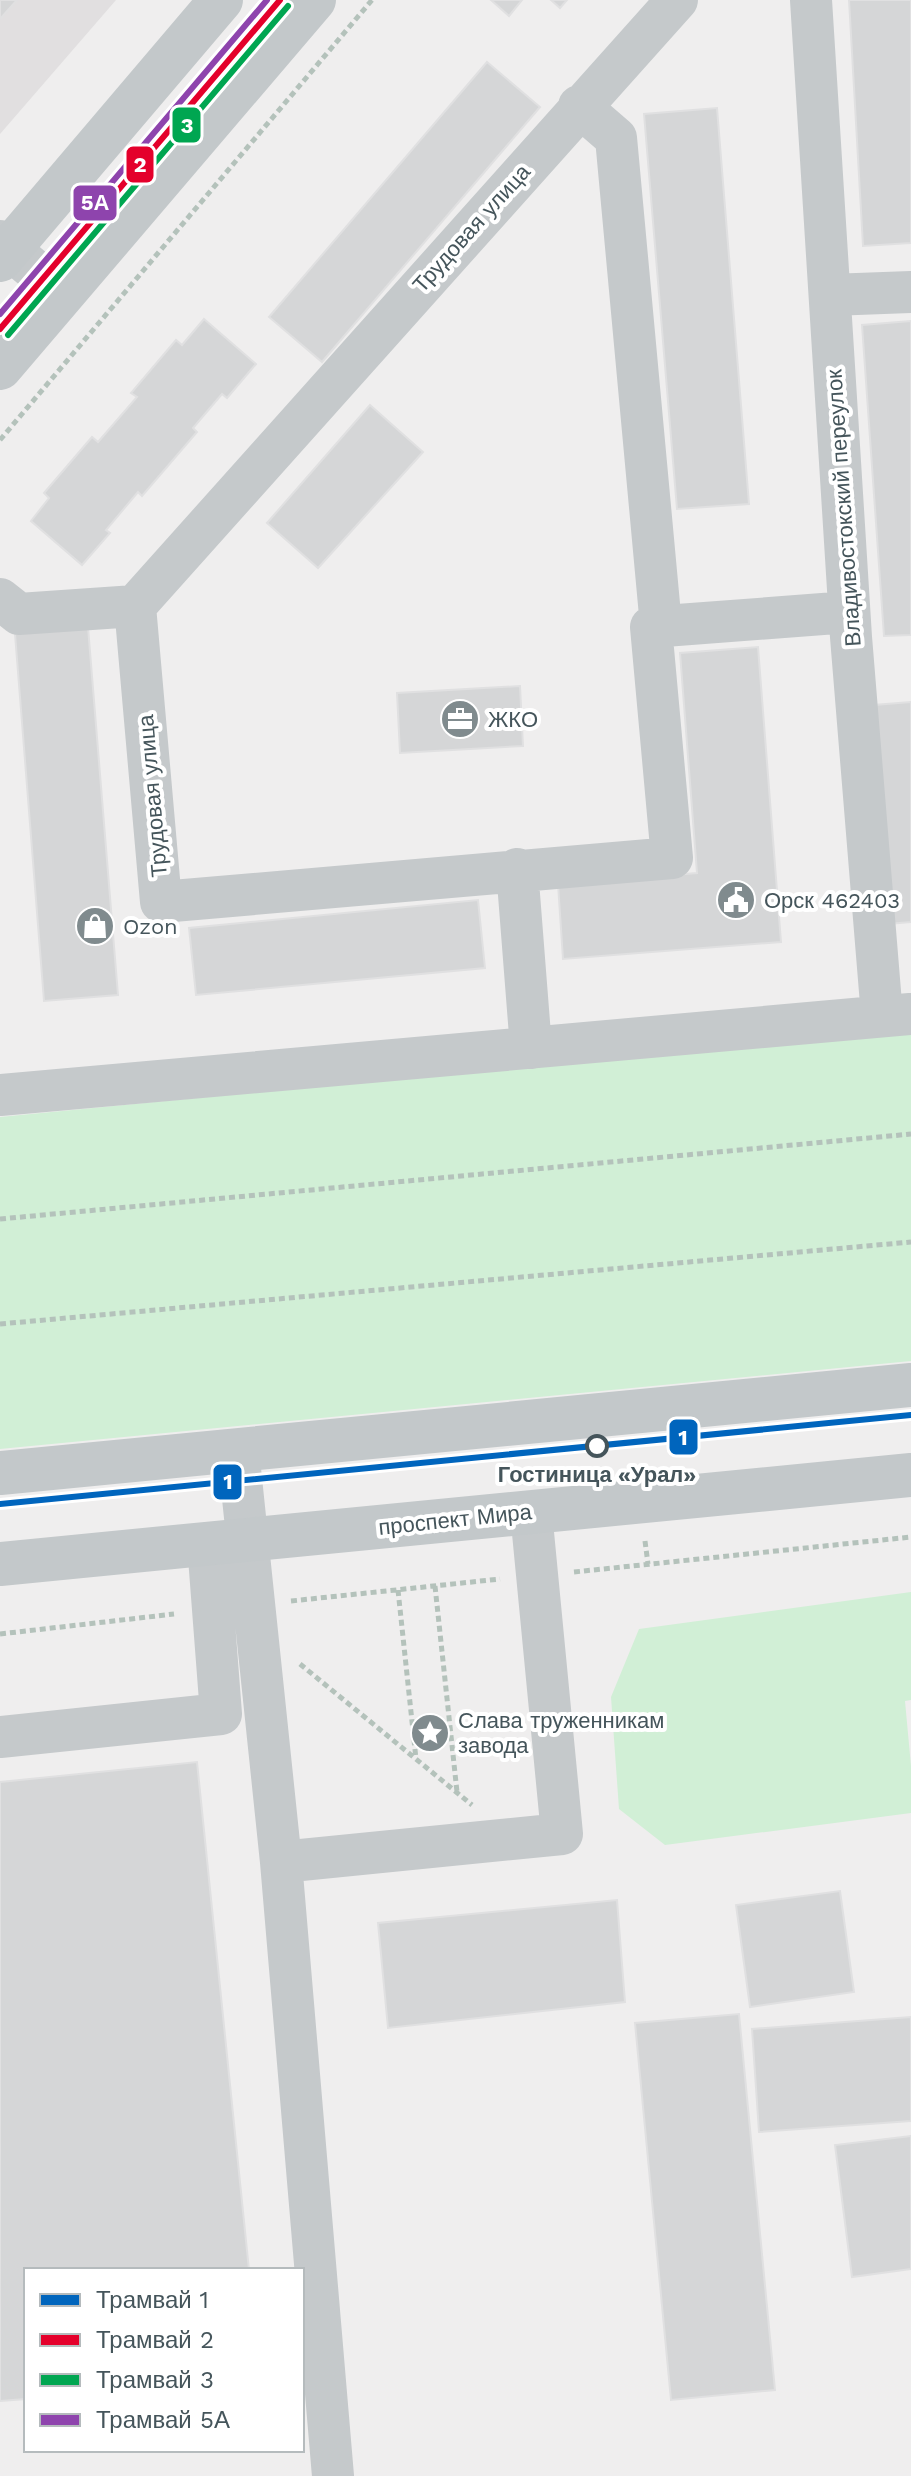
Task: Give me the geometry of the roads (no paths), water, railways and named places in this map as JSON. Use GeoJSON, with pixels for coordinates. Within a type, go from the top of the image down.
{"type":"FeatureCollection","features":[{"type":"Feature","properties":{"kind":"main road"},"geometry":{"type":"LineString","coordinates":[[3,250],[221,0]]}},
{"type":"Feature","properties":{"kind":"main road"},"geometry":{"type":"LineString","coordinates":[[0,368],[314,0]]}},
{"type":"Feature","properties":{"kind":"main road"},"geometry":{"type":"LineString","coordinates":[[0,1473],[911,1385]]}},
{"type":"Feature","properties":{"kind":"main road","name":"проспект Мира"},"geometry":{"type":"LineString","coordinates":[[0,1564],[911,1475]]}},
{"type":"Feature","properties":{"kind":"street","name":"Трудовая улица"},"geometry":{"type":"LineString","coordinates":[[661,626],[651,627],[672,858],[161,902],[135,606],[677,0]]}},
{"type":"Feature","properties":{"kind":"street","name":"Владивостокский переулок"},"geometry":{"type":"LineString","coordinates":[[811,0],[849,612],[896,1015]]}},
{"type":"Feature","properties":{"kind":"street"},"geometry":{"type":"LineString","coordinates":[[579,106],[616,138],[661,626],[849,612]]}},
{"type":"Feature","properties":{"kind":"street"},"geometry":{"type":"LineString","coordinates":[[3,250],[63,294]]}},
{"type":"Feature","properties":{"kind":"street"},"geometry":{"type":"LineString","coordinates":[[830,295],[911,292]]}},
{"type":"Feature","properties":{"kind":"street"},"geometry":{"type":"LineString","coordinates":[[0,599],[19,614],[135,606]]}},
{"type":"Feature","properties":{"kind":"street"},"geometry":{"type":"LineString","coordinates":[[517,869],[531,1048]]}},
{"type":"Feature","properties":{"kind":"street"},"geometry":{"type":"LineString","coordinates":[[0,1095],[896,1015]]}},
{"type":"Feature","properties":{"kind":"street"},"geometry":{"type":"LineString","coordinates":[[0,1737],[221,1714],[211,1609],[228,1542],[238,1450]]}},
{"type":"Feature","properties":{"kind":"street"},"geometry":{"type":"LineString","coordinates":[[281,1862],[562,1834],[531,1512]]}},
{"type":"Feature","properties":{"kind":"street"},"geometry":{"type":"LineString","coordinates":[[228,1542],[255,1616],[281,1862],[333,2476]]}},
{"type":"Feature","properties":{"kind":"tram line","name":"5А"},"geometry":{"type":"LineString","coordinates":[[0,314],[267,0]]}},
{"type":"Feature","properties":{"kind":"tram line","name":"2"},"geometry":{"type":"LineString","coordinates":[[0,329],[280,0]]}},
{"type":"Feature","properties":{"kind":"tram line","name":"3"},"geometry":{"type":"LineString","coordinates":[[8,335],[288,6]]}},
{"type":"Feature","properties":{"kind":"tram line","name":"1"},"geometry":{"type":"LineString","coordinates":[[0,1504],[911,1415]]}},
{"type":"Feature","properties":{"kind":"place","name":"ЖКО"},"geometry":{"type":"Point","coordinates":[460,719]}},
{"type":"Feature","properties":{"kind":"place","name":"Орск 462403"},"geometry":{"type":"Point","coordinates":[736,900]}},
{"type":"Feature","properties":{"kind":"place","name":"Ozon"},"geometry":{"type":"Point","coordinates":[95,926]}},
{"type":"Feature","properties":{"kind":"place","name":"Гостиница «Урал»"},"geometry":{"type":"Point","coordinates":[597,1446]}},
{"type":"Feature","properties":{"kind":"place","name":"Слава труженникам завода"},"geometry":{"type":"Point","coordinates":[430,1733]}}]}
